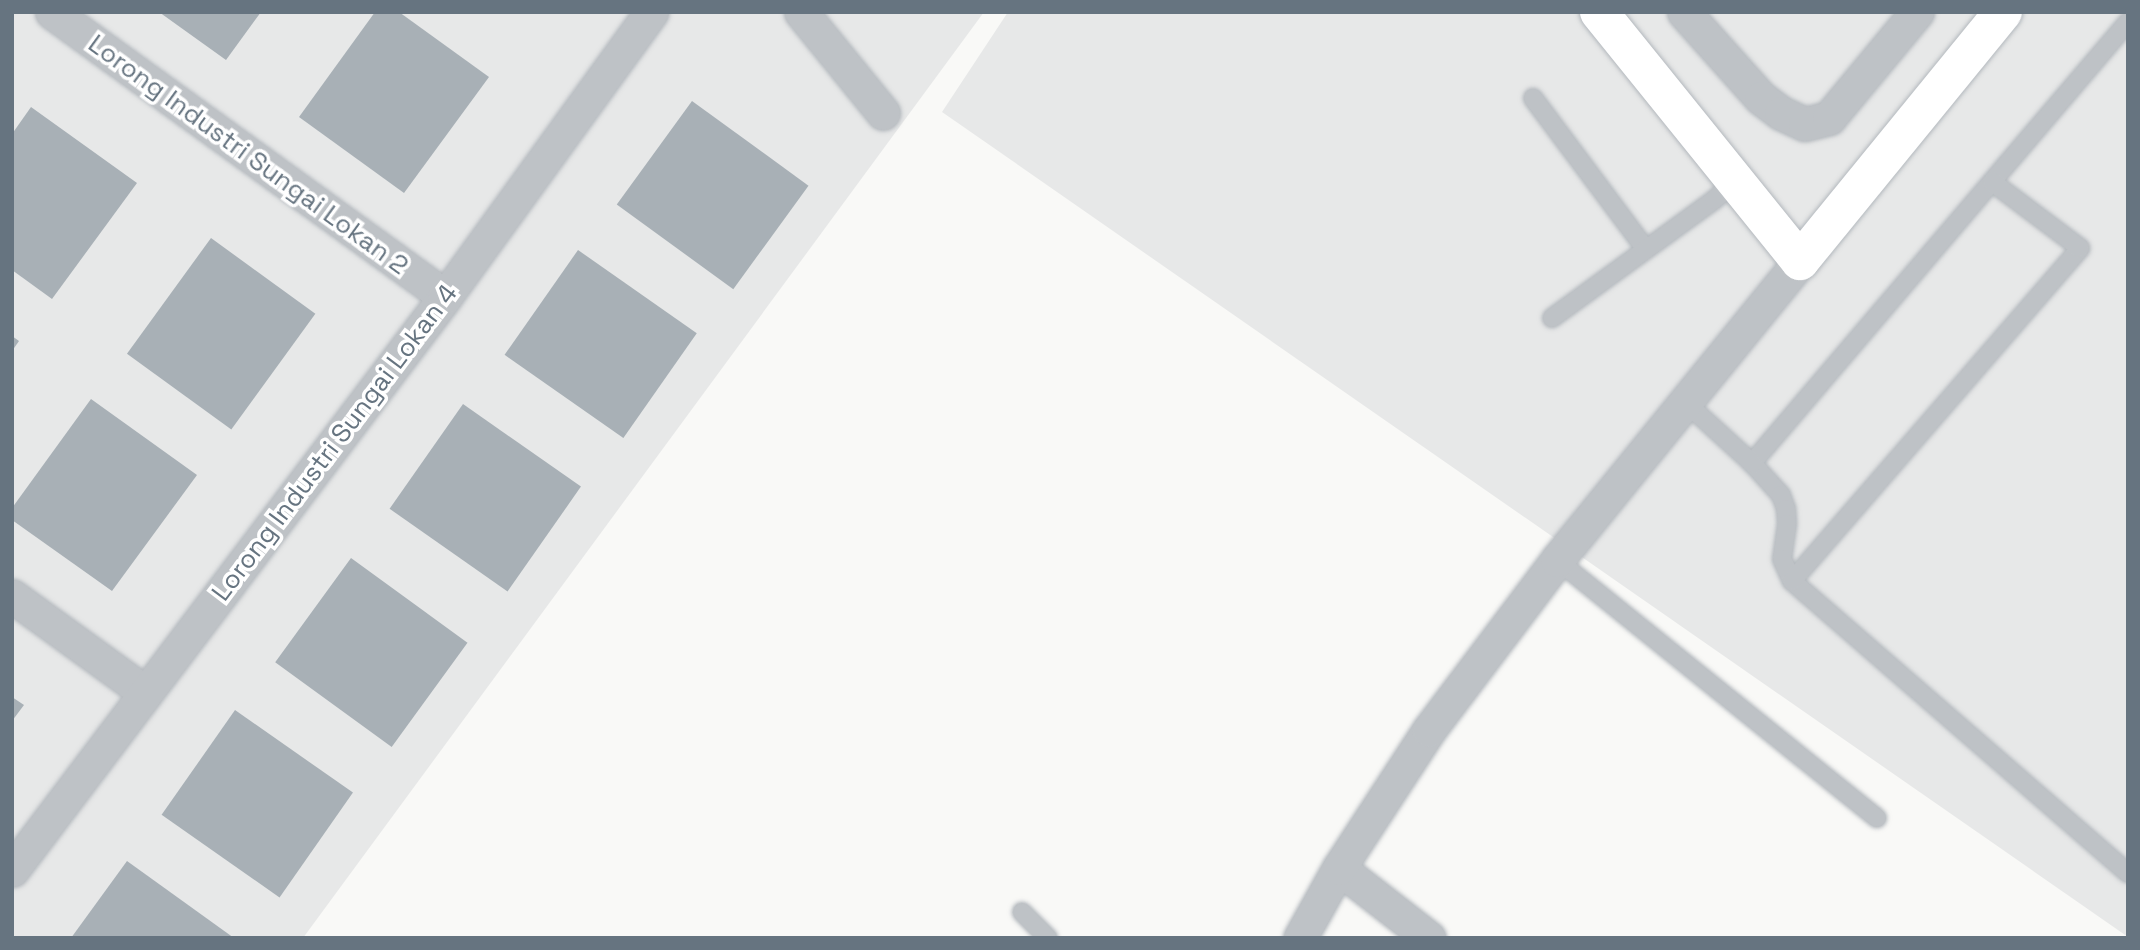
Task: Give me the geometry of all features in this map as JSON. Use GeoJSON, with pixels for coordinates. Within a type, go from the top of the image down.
{"type":"FeatureCollection","features":[{"type":"Feature","properties":{"kind":"main road"},"geometry":{"type":"LineString","coordinates":[[1599,12],[1800,261],[2003,12]]}},
{"type":"Feature","properties":{"kind":"street","name":"Lorong Industri Sungai Lokan 2"},"geometry":{"type":"LineString","coordinates":[[52,12],[445,297]]}},
{"type":"Feature","properties":{"kind":"street","name":"Lorong Industri Sungai Lokan 4"},"geometry":{"type":"LineString","coordinates":[[12,870],[445,297],[651,12]]}},
{"type":"Feature","properties":{"kind":"street"},"geometry":{"type":"LineString","coordinates":[[801,12],[883,113]]}},
{"type":"Feature","properties":{"kind":"street"},"geometry":{"type":"LineString","coordinates":[[1684,12],[1760,98],[1781,113],[1805,124],[1829,118],[1917,12]]}},
{"type":"Feature","properties":{"kind":"street"},"geometry":{"type":"LineString","coordinates":[[1300,938],[1339,868],[1429,730],[1557,561],[1800,261]]}},
{"type":"Feature","properties":{"kind":"street"},"geometry":{"type":"LineString","coordinates":[[12,596],[146,693]]}},
{"type":"Feature","properties":{"kind":"street"},"geometry":{"type":"LineString","coordinates":[[1339,868],[1429,938]]}},
{"type":"Feature","properties":{"kind":"lane"},"geometry":{"type":"LineString","coordinates":[[1752,463],[2128,22]]}},
{"type":"Feature","properties":{"kind":"lane"},"geometry":{"type":"LineString","coordinates":[[1533,98],[1645,248]]}},
{"type":"Feature","properties":{"kind":"lane"},"geometry":{"type":"LineString","coordinates":[[1552,318],[1714,200],[1735,181]]}},
{"type":"Feature","properties":{"kind":"lane"},"geometry":{"type":"LineString","coordinates":[[1792,581],[2080,248],[1992,182]]}},
{"type":"Feature","properties":{"kind":"lane"},"geometry":{"type":"LineString","coordinates":[[1685,402],[1752,463],[1781,495],[1787,524],[1782,559],[1792,581],[2128,873]]}},
{"type":"Feature","properties":{"kind":"lane"},"geometry":{"type":"LineString","coordinates":[[1557,561],[1877,818]]}},
{"type":"Feature","properties":{"kind":"lane"},"geometry":{"type":"LineString","coordinates":[[1022,912],[1048,938]]}},
{"type":"Feature","properties":{"kind":"shaded area"},"geometry":{"type":"Polygon","coordinates":[[[12,12],[984,12],[303,938],[12,938],[12,12]]]}},
{"type":"Feature","properties":{"kind":"shaded area"},"geometry":{"type":"Polygon","coordinates":[[[1008,12],[2128,12],[2128,937],[942,112],[1008,12]]]}},
{"type":"Feature","properties":{"kind":"building"},"geometry":{"type":"Polygon","coordinates":[[[159,12],[261,12],[226,60],[159,12]]]}},
{"type":"Feature","properties":{"kind":"building"},"geometry":{"type":"Polygon","coordinates":[[[375,12],[399,12],[489,77],[404,193],[299,117],[375,12]]]}},
{"type":"Feature","properties":{"kind":"building"},"geometry":{"type":"Polygon","coordinates":[[[692,101],[808,186],[733,289],[617,205],[692,101]]]}},
{"type":"Feature","properties":{"kind":"building"},"geometry":{"type":"Polygon","coordinates":[[[31,107],[137,183],[52,299],[12,270],[12,134],[31,107]]]}},
{"type":"Feature","properties":{"kind":"building"},"geometry":{"type":"Polygon","coordinates":[[[211,238],[315,314],[231,430],[127,354],[211,238]]]}},
{"type":"Feature","properties":{"kind":"building"},"geometry":{"type":"Polygon","coordinates":[[[578,250],[697,333],[623,438],[505,355],[578,250]]]}},
{"type":"Feature","properties":{"kind":"building"},"geometry":{"type":"Polygon","coordinates":[[[12,336],[19,341],[12,351],[12,336]]]}},
{"type":"Feature","properties":{"kind":"building"},"geometry":{"type":"Polygon","coordinates":[[[91,399],[197,475],[112,591],[12,520],[12,508],[91,399]]]}},
{"type":"Feature","properties":{"kind":"building"},"geometry":{"type":"Polygon","coordinates":[[[463,404],[581,487],[508,591],[390,509],[463,404]]]}},
{"type":"Feature","properties":{"kind":"building"},"geometry":{"type":"Polygon","coordinates":[[[351,558],[467,643],[392,747],[275,662],[351,558]]]}},
{"type":"Feature","properties":{"kind":"building"},"geometry":{"type":"Polygon","coordinates":[[[12,697],[24,705],[12,721],[12,697]]]}},
{"type":"Feature","properties":{"kind":"building"},"geometry":{"type":"Polygon","coordinates":[[[235,710],[353,793],[280,897],[162,815],[235,710]]]}},
{"type":"Feature","properties":{"kind":"building"},"geometry":{"type":"Polygon","coordinates":[[[127,861],[234,938],[71,938],[127,861]]]}}]}
